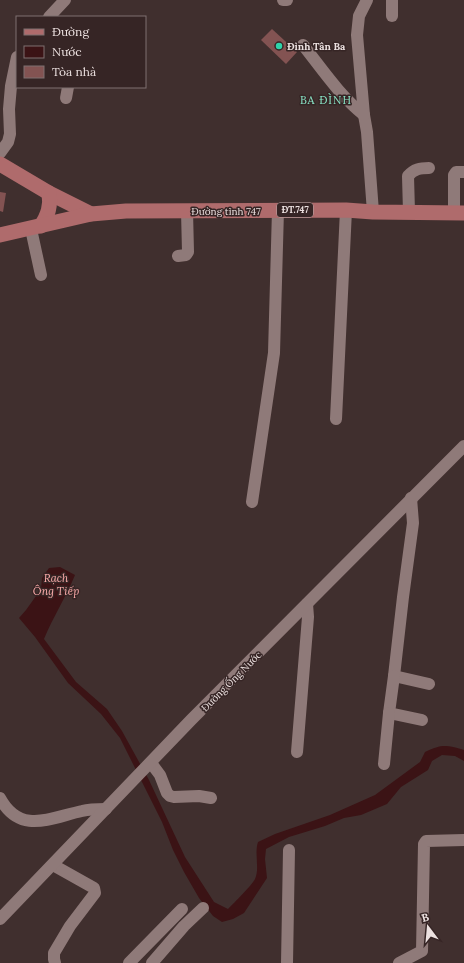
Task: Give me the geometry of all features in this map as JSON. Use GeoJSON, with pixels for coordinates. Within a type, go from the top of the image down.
{"type":"FeatureCollection","features":[{"type":"Feature","properties":{"kind":"main road"},"geometry":{"type":"LineString","coordinates":[[0,164],[49,193],[91,214]]}},
{"type":"Feature","properties":{"kind":"main road"},"geometry":{"type":"LineString","coordinates":[[36,227],[47,217],[50,200],[49,193]]}},
{"type":"Feature","properties":{"kind":"main road","name":"Đường tỉnh 747"},"geometry":{"type":"LineString","coordinates":[[0,235],[91,214],[126,211],[346,210],[373,212],[459,213]]}},
{"type":"Feature","properties":{"kind":"street"},"geometry":{"type":"LineString","coordinates":[[50,16],[65,0]]}},
{"type":"Feature","properties":{"kind":"street"},"geometry":{"type":"LineString","coordinates":[[367,0],[359,16],[357,36],[364,115],[367,132],[373,212]]}},
{"type":"Feature","properties":{"kind":"street"},"geometry":{"type":"LineString","coordinates":[[392,0],[392,16]]}},
{"type":"Feature","properties":{"kind":"street"},"geometry":{"type":"LineString","coordinates":[[303,45],[344,96],[364,115]]}},
{"type":"Feature","properties":{"kind":"street"},"geometry":{"type":"LineString","coordinates":[[0,153],[8,142],[10,134],[9,109],[11,86],[16,62]]}},
{"type":"Feature","properties":{"kind":"street"},"geometry":{"type":"LineString","coordinates":[[410,212],[408,176],[414,170],[429,168]]}},
{"type":"Feature","properties":{"kind":"street"},"geometry":{"type":"LineString","coordinates":[[459,213],[454,175],[456,172],[464,172]]}},
{"type":"Feature","properties":{"kind":"street"},"geometry":{"type":"LineString","coordinates":[[252,502],[274,353],[278,210]]}},
{"type":"Feature","properties":{"kind":"street"},"geometry":{"type":"LineString","coordinates":[[336,419],[346,210]]}},
{"type":"Feature","properties":{"kind":"street"},"geometry":{"type":"LineString","coordinates":[[178,256],[186,255],[188,252],[187,211]]}},
{"type":"Feature","properties":{"kind":"street"},"geometry":{"type":"LineString","coordinates":[[36,227],[41,275]]}},
{"type":"Feature","properties":{"kind":"street","name":"Đường Ống Nước"},"geometry":{"type":"LineString","coordinates":[[0,919],[191,720],[464,446]]}},
{"type":"Feature","properties":{"kind":"street"},"geometry":{"type":"LineString","coordinates":[[384,764],[413,523],[412,498]]}},
{"type":"Feature","properties":{"kind":"street"},"geometry":{"type":"LineString","coordinates":[[296,752],[308,617],[307,604]]}},
{"type":"Feature","properties":{"kind":"street"},"geometry":{"type":"LineString","coordinates":[[394,676],[429,684]]}},
{"type":"Feature","properties":{"kind":"street"},"geometry":{"type":"LineString","coordinates":[[389,713],[422,720]]}},
{"type":"Feature","properties":{"kind":"street"},"geometry":{"type":"LineString","coordinates":[[148,766],[160,776],[167,793],[170,796],[199,796],[211,798]]}},
{"type":"Feature","properties":{"kind":"street"},"geometry":{"type":"LineString","coordinates":[[0,798],[13,815],[26,820],[39,822],[82,811],[106,809]]}},
{"type":"Feature","properties":{"kind":"street"},"geometry":{"type":"LineString","coordinates":[[399,963],[422,951],[422,885],[424,844],[426,841],[464,840]]}},
{"type":"Feature","properties":{"kind":"street"},"geometry":{"type":"LineString","coordinates":[[287,963],[289,850]]}},
{"type":"Feature","properties":{"kind":"street"},"geometry":{"type":"LineString","coordinates":[[53,865],[94,888],[96,893],[70,926],[54,953],[55,963]]}},
{"type":"Feature","properties":{"kind":"street"},"geometry":{"type":"LineString","coordinates":[[152,963],[184,926],[203,908]]}},
{"type":"Feature","properties":{"kind":"street"},"geometry":{"type":"LineString","coordinates":[[129,963],[182,909]]}},
{"type":"Feature","properties":{"kind":"water","name":"Rạch Ông Tiếp"},"geometry":{"type":"Polygon","coordinates":[[[60,567],[75,575],[44,639],[76,682],[107,709],[122,731],[149,780],[185,857],[214,902],[228,909],[247,890],[255,879],[257,870],[258,842],[275,834],[330,815],[375,795],[420,762],[425,752],[431,749],[444,746],[464,750],[464,761],[455,756],[442,755],[432,761],[428,770],[401,787],[387,804],[361,815],[344,818],[325,826],[289,837],[266,849],[265,859],[267,878],[244,913],[233,919],[222,922],[213,916],[199,898],[184,872],[173,850],[162,822],[120,738],[101,714],[68,683],[35,637],[19,618],[41,589],[42,578],[49,568],[60,567]]]}},
{"type":"Feature","properties":{"kind":"building","name":"Đình Tân Ba"},"geometry":{"type":"Polygon","coordinates":[[[272,29],[297,52],[286,64],[261,40],[272,29]]]}},
{"type":"Feature","properties":{"kind":"building"},"geometry":{"type":"Polygon","coordinates":[[[0,192],[6,193],[3,212],[0,211],[0,192]]]}},
{"type":"Feature","properties":{"kind":"place","name":"Đình Tân Ba"},"geometry":{"type":"Point","coordinates":[279,46]}},
{"type":"Feature","properties":{"kind":"district","name":"BA ĐÌNH"},"geometry":{"type":"Point","coordinates":[326,100]}}]}
